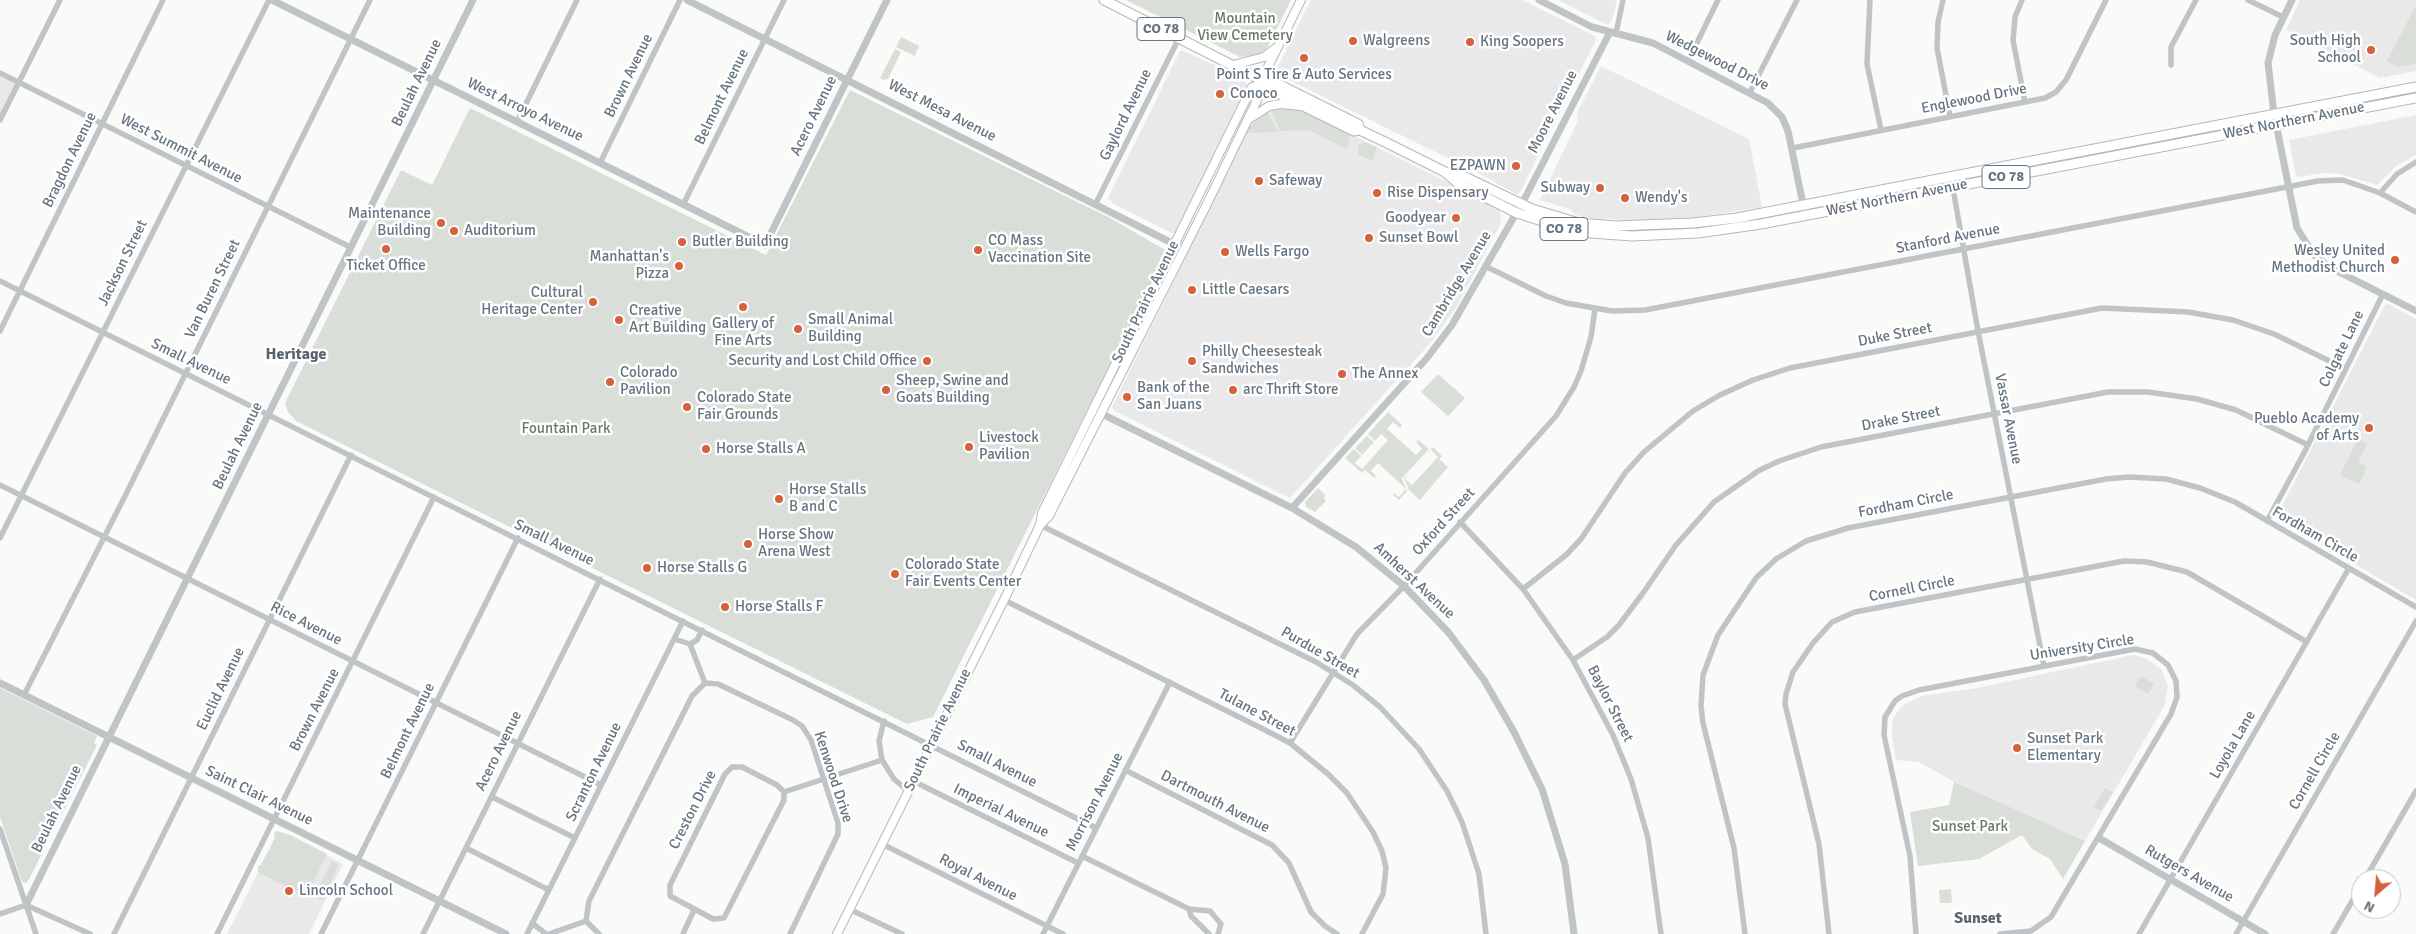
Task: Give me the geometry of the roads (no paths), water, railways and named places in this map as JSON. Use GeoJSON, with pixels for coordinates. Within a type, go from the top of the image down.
{"type":"FeatureCollection","features":[{"type":"Feature","properties":{"kind":"main road","name":"West Northern Avenue"},"geometry":{"type":"LineString","coordinates":[[1104,0],[1233,65],[1263,83],[1269,90],[1354,131],[1360,130],[1445,172],[1459,184],[1577,232],[1632,236],[1698,233],[1805,216],[2416,98]]}},
{"type":"Feature","properties":{"kind":"main road","name":"South Prairie Avenue"},"geometry":{"type":"LineString","coordinates":[[1040,525],[1049,516],[1184,249],[1261,92],[1278,47],[1301,0]]}},
{"type":"Feature","properties":{"kind":"main road"},"geometry":{"type":"LineString","coordinates":[[1233,65],[1264,57],[1278,47]]}},
{"type":"Feature","properties":{"kind":"main road","name":"West Northern Avenue"},"geometry":{"type":"LineString","coordinates":[[1263,83],[1274,82],[1358,124],[1360,130]]}},
{"type":"Feature","properties":{"kind":"main road","name":"South Prairie Avenue"},"geometry":{"type":"LineString","coordinates":[[837,934],[1004,600],[1040,525],[1042,513],[1252,87],[1263,83]]}},
{"type":"Feature","properties":{"kind":"main road","name":"West Northern Avenue"},"geometry":{"type":"LineString","coordinates":[[1519,209],[1564,220],[1615,226],[1695,223],[1803,205],[2416,87]]}},
{"type":"Feature","properties":{"kind":"main road"},"geometry":{"type":"LineString","coordinates":[[1246,122],[1269,106],[1281,104],[1302,106]]}},
{"type":"Feature","properties":{"kind":"street"},"geometry":{"type":"LineString","coordinates":[[0,120],[60,0]]}},
{"type":"Feature","properties":{"kind":"street","name":"Bragdon Avenue"},"geometry":{"type":"LineString","coordinates":[[0,330],[163,0]]}},
{"type":"Feature","properties":{"kind":"street","name":"West Arroyo Avenue"},"geometry":{"type":"LineString","coordinates":[[270,0],[765,245]]}},
{"type":"Feature","properties":{"kind":"street","name":"Jackson Street"},"geometry":{"type":"LineString","coordinates":[[0,538],[185,165],[270,0]]}},
{"type":"Feature","properties":{"kind":"street","name":"Van Buren Street"},"geometry":{"type":"LineString","coordinates":[[24,695],[186,373],[370,0]]}},
{"type":"Feature","properties":{"kind":"street","name":"Beulah Avenue"},"geometry":{"type":"LineString","coordinates":[[26,904],[473,0]]}},
{"type":"Feature","properties":{"kind":"street"},"geometry":{"type":"LineString","coordinates":[[517,122],[577,0]]}},
{"type":"Feature","properties":{"kind":"street","name":"Brown Avenue"},"geometry":{"type":"LineString","coordinates":[[600,163],[680,0]]}},
{"type":"Feature","properties":{"kind":"street","name":"West Mesa Avenue"},"geometry":{"type":"LineString","coordinates":[[687,0],[1184,249]]}},
{"type":"Feature","properties":{"kind":"street","name":"Belmont Avenue"},"geometry":{"type":"LineString","coordinates":[[683,205],[784,0]]}},
{"type":"Feature","properties":{"kind":"street","name":"Acero Avenue"},"geometry":{"type":"LineString","coordinates":[[765,245],[887,0]]}},
{"type":"Feature","properties":{"kind":"street","name":"Wedgewood Drive"},"geometry":{"type":"LineString","coordinates":[[1539,0],[1592,27],[1653,44],[1750,92],[1776,109],[1788,131],[1793,148],[1805,216]]}},
{"type":"Feature","properties":{"kind":"street","name":"Moore Avenue"},"geometry":{"type":"LineString","coordinates":[[1519,209],[1613,33],[1623,0]]}},
{"type":"Feature","properties":{"kind":"street"},"geometry":{"type":"LineString","coordinates":[[1688,61],[1718,0]]}},
{"type":"Feature","properties":{"kind":"street"},"geometry":{"type":"LineString","coordinates":[[1750,92],[1797,0]]}},
{"type":"Feature","properties":{"kind":"street"},"geometry":{"type":"LineString","coordinates":[[1870,0],[1867,64],[1880,130]]}},
{"type":"Feature","properties":{"kind":"street"},"geometry":{"type":"LineString","coordinates":[[1943,0],[1938,22],[1937,48],[1950,116]]}},
{"type":"Feature","properties":{"kind":"street"},"geometry":{"type":"LineString","coordinates":[[2022,0],[2015,17],[2013,40],[2025,102]]}},
{"type":"Feature","properties":{"kind":"street","name":"Englewood Drive"},"geometry":{"type":"LineString","coordinates":[[1793,148],[2044,98],[2056,92],[2066,80],[2106,0]]}},
{"type":"Feature","properties":{"kind":"street"},"geometry":{"type":"LineString","coordinates":[[2171,65],[2171,47],[2196,0]]}},
{"type":"Feature","properties":{"kind":"street"},"geometry":{"type":"LineString","coordinates":[[2248,0],[2283,17]]}},
{"type":"Feature","properties":{"kind":"street"},"geometry":{"type":"LineString","coordinates":[[2292,0],[2275,35],[2268,63],[2274,114],[2297,228],[2314,255],[2331,268],[2416,311]]}},
{"type":"Feature","properties":{"kind":"street","name":"Gaylord Avenue"},"geometry":{"type":"LineString","coordinates":[[1096,204],[1179,38]]}},
{"type":"Feature","properties":{"kind":"street","name":"West Summit Avenue"},"geometry":{"type":"LineString","coordinates":[[0,72],[350,247]]}},
{"type":"Feature","properties":{"kind":"street"},"geometry":{"type":"LineString","coordinates":[[2380,193],[2397,174],[2416,162]]}},
{"type":"Feature","properties":{"kind":"street","name":"Vassar Avenue"},"geometry":{"type":"LineString","coordinates":[[1951,177],[1978,331],[2044,666]]}},
{"type":"Feature","properties":{"kind":"street","name":"Stanford Avenue"},"geometry":{"type":"LineString","coordinates":[[1485,266],[1546,296],[1595,309],[1645,310],[2318,181],[2343,180],[2380,193],[2416,212]]}},
{"type":"Feature","properties":{"kind":"street","name":"Cambridge Avenue"},"geometry":{"type":"LineString","coordinates":[[1292,508],[1440,341],[1459,314],[1519,209]]}},
{"type":"Feature","properties":{"kind":"street","name":"Small Avenue"},"geometry":{"type":"LineString","coordinates":[[0,280],[1096,828]]}},
{"type":"Feature","properties":{"kind":"street","name":"Colgate Lane"},"geometry":{"type":"LineString","coordinates":[[2267,521],[2308,445],[2383,294]]}},
{"type":"Feature","properties":{"kind":"street","name":"Duke Street"},"geometry":{"type":"LineString","coordinates":[[1523,589],[1566,555],[1581,539],[1624,473],[1644,452],[1692,411],[1720,395],[1753,380],[1790,368],[2102,308],[2188,312],[2233,320],[2274,334],[2346,369]]}},
{"type":"Feature","properties":{"kind":"street","name":"Oxford Street"},"geometry":{"type":"LineString","coordinates":[[1290,744],[1357,634],[1404,586],[1547,427],[1567,400],[1585,360],[1595,309]]}},
{"type":"Feature","properties":{"kind":"street","name":"Drake Street"},"geometry":{"type":"LineString","coordinates":[[1574,660],[1606,637],[1625,618],[1676,545],[1701,514],[1731,488],[1779,460],[1821,447],[2108,392],[2148,392],[2197,399],[2236,410],[2308,445]]}},
{"type":"Feature","properties":{"kind":"street","name":"Amherst Avenue"},"geometry":{"type":"LineString","coordinates":[[1093,409],[1292,508],[1356,547],[1404,586],[1449,633],[1484,680],[1514,732],[1542,789],[1565,864],[1574,934]]}},
{"type":"Feature","properties":{"kind":"street","name":"Euclid Avenue"},"geometry":{"type":"LineString","coordinates":[[114,934],[351,456]]}},
{"type":"Feature","properties":{"kind":"street","name":"Fordham Circle"},"geometry":{"type":"LineString","coordinates":[[1745,934],[1734,848],[1706,739],[1701,706],[1707,662],[1725,622],[1765,569],[1776,559],[1806,541],[1841,530],[2106,479],[2166,479],[2200,488],[2235,502],[2416,607]]}},
{"type":"Feature","properties":{"kind":"street","name":"Rice Avenue"},"geometry":{"type":"LineString","coordinates":[[0,485],[601,785]]}},
{"type":"Feature","properties":{"kind":"street","name":"Brown Avenue"},"geometry":{"type":"LineString","coordinates":[[217,934],[434,497]]}},
{"type":"Feature","properties":{"kind":"street","name":"Baylor Street"},"geometry":{"type":"LineString","coordinates":[[1460,522],[1523,589],[1574,660],[1613,735],[1631,779],[1648,838],[1661,934]]}},
{"type":"Feature","properties":{"kind":"street","name":"Purdue Street"},"geometry":{"type":"LineString","coordinates":[[1040,525],[1334,673],[1380,706],[1419,749],[1447,791],[1462,822],[1478,874],[1486,934]]}},
{"type":"Feature","properties":{"kind":"street","name":"Belmont Avenue"},"geometry":{"type":"LineString","coordinates":[[321,934],[518,538]]}},
{"type":"Feature","properties":{"kind":"street","name":"Cornell Circle"},"geometry":{"type":"LineString","coordinates":[[1829,934],[1819,844],[1787,717],[1786,694],[1793,672],[1823,630],[1842,617],[1855,612],[2124,561],[2166,565],[2188,572],[2307,642]]}},
{"type":"Feature","properties":{"kind":"street","name":"Loyola Lane"},"geometry":{"type":"LineString","coordinates":[[2139,934],[2349,568]]}},
{"type":"Feature","properties":{"kind":"street","name":"Acero Avenue"},"geometry":{"type":"LineString","coordinates":[[424,934],[600,579]]}},
{"type":"Feature","properties":{"kind":"street","name":"Tulane Street"},"geometry":{"type":"LineString","coordinates":[[1004,600],[1290,744],[1328,774],[1346,793],[1374,832],[1382,851],[1386,868],[1382,894],[1362,934]]}},
{"type":"Feature","properties":{"kind":"street","name":"Scranton Avenue"},"geometry":{"type":"LineString","coordinates":[[527,934],[683,621]]}},
{"type":"Feature","properties":{"kind":"street","name":"Cornell Circle"},"geometry":{"type":"LineString","coordinates":[[2236,934],[2416,621]]}},
{"type":"Feature","properties":{"kind":"street"},"geometry":{"type":"LineString","coordinates":[[674,639],[690,644],[697,640],[702,630]]}},
{"type":"Feature","properties":{"kind":"street"},"geometry":{"type":"LineString","coordinates":[[586,921],[589,901],[692,696],[704,683],[690,644]]}},
{"type":"Feature","properties":{"kind":"street","name":"University Circle"},"geometry":{"type":"LineString","coordinates":[[1916,934],[1910,856],[1884,735],[1885,717],[1895,701],[1910,692],[2124,651],[2145,650],[2161,658],[2168,665],[2176,680],[2177,697],[2175,706],[2099,838],[2055,912],[2045,923],[2031,931],[2000,934]]}},
{"type":"Feature","properties":{"kind":"street","name":"Morrison Avenue"},"geometry":{"type":"LineString","coordinates":[[1043,934],[1170,682]]}},
{"type":"Feature","properties":{"kind":"street","name":"Saint Clair Avenue"},"geometry":{"type":"LineString","coordinates":[[0,683],[506,934]]}},
{"type":"Feature","properties":{"kind":"street","name":"Kenwood Drive"},"geometry":{"type":"LineString","coordinates":[[704,683],[718,684],[802,726],[810,740],[824,779],[838,822],[838,834],[790,934]]}},
{"type":"Feature","properties":{"kind":"street"},"geometry":{"type":"LineString","coordinates":[[884,721],[879,741],[882,760],[894,779],[908,791]]}},
{"type":"Feature","properties":{"kind":"street"},"geometry":{"type":"LineString","coordinates":[[784,792],[882,760]]}},
{"type":"Feature","properties":{"kind":"street","name":"Creston Drive"},"geometry":{"type":"LineString","coordinates":[[736,766],[742,767],[778,785],[784,792],[784,800],[727,915],[718,920],[694,910],[670,896],[669,888],[728,770],[736,766]]}},
{"type":"Feature","properties":{"kind":"street","name":"Dartmouth Avenue"},"geometry":{"type":"LineString","coordinates":[[1125,770],[1272,845],[1289,863],[1311,912],[1325,926],[1337,934]]}},
{"type":"Feature","properties":{"kind":"street","name":"Imperial Avenue"},"geometry":{"type":"LineString","coordinates":[[913,781],[1078,863]]}},
{"type":"Feature","properties":{"kind":"street"},"geometry":{"type":"LineString","coordinates":[[2371,869],[2416,791]]}},
{"type":"Feature","properties":{"kind":"street"},"geometry":{"type":"LineString","coordinates":[[492,796],[575,838]]}},
{"type":"Feature","properties":{"kind":"street"},"geometry":{"type":"LineString","coordinates":[[0,829],[36,934]]}},
{"type":"Feature","properties":{"kind":"street","name":"Rutgers Avenue"},"geometry":{"type":"LineString","coordinates":[[2099,838],[2265,934]]}},
{"type":"Feature","properties":{"kind":"street","name":"Royal Avenue"},"geometry":{"type":"LineString","coordinates":[[882,844],[1063,934]]}},
{"type":"Feature","properties":{"kind":"street"},"geometry":{"type":"LineString","coordinates":[[466,848],[549,890]]}},
{"type":"Feature","properties":{"kind":"street"},"geometry":{"type":"LineString","coordinates":[[1082,856],[1189,909],[1205,910],[1214,914],[1222,924],[1218,934]]}},
{"type":"Feature","properties":{"kind":"street"},"geometry":{"type":"LineString","coordinates":[[0,914],[26,904],[90,934]]}},
{"type":"Feature","properties":{"kind":"street"},"geometry":{"type":"LineString","coordinates":[[2334,934],[2351,904]]}},
{"type":"Feature","properties":{"kind":"street"},"geometry":{"type":"LineString","coordinates":[[849,908],[891,932],[902,934]]}},
{"type":"Feature","properties":{"kind":"street"},"geometry":{"type":"LineString","coordinates":[[1189,909],[1191,916],[1209,934]]}},
{"type":"Feature","properties":{"kind":"street"},"geometry":{"type":"LineString","coordinates":[[683,934],[694,910]]}},
{"type":"Feature","properties":{"kind":"street"},"geometry":{"type":"LineString","coordinates":[[532,924],[547,934],[586,921]]}},
{"type":"Feature","properties":{"kind":"street"},"geometry":{"type":"LineString","coordinates":[[586,921],[599,934]]}},
{"type":"Feature","properties":{"kind":"place","name":"Walgreens"},"geometry":{"type":"Point","coordinates":[1353,41]}},
{"type":"Feature","properties":{"kind":"place","name":"King Soopers"},"geometry":{"type":"Point","coordinates":[1470,42]}},
{"type":"Feature","properties":{"kind":"place","name":"South High School"},"geometry":{"type":"Point","coordinates":[2371,50]}},
{"type":"Feature","properties":{"kind":"place","name":"Point S Tire & Auto Services"},"geometry":{"type":"Point","coordinates":[1304,58]}},
{"type":"Feature","properties":{"kind":"place","name":"Conoco"},"geometry":{"type":"Point","coordinates":[1220,94]}},
{"type":"Feature","properties":{"kind":"place","name":"EZPAWN"},"geometry":{"type":"Point","coordinates":[1516,166]}},
{"type":"Feature","properties":{"kind":"place","name":"Safeway"},"geometry":{"type":"Point","coordinates":[1259,181]}},
{"type":"Feature","properties":{"kind":"place","name":"Subway"},"geometry":{"type":"Point","coordinates":[1600,188]}},
{"type":"Feature","properties":{"kind":"place","name":"Rise Dispensary"},"geometry":{"type":"Point","coordinates":[1377,193]}},
{"type":"Feature","properties":{"kind":"place","name":"Wendy's"},"geometry":{"type":"Point","coordinates":[1625,198]}},
{"type":"Feature","properties":{"kind":"place","name":"Goodyear"},"geometry":{"type":"Point","coordinates":[1456,218]}},
{"type":"Feature","properties":{"kind":"place","name":"Maintenance Building"},"geometry":{"type":"Point","coordinates":[441,223]}},
{"type":"Feature","properties":{"kind":"place","name":"Auditorium"},"geometry":{"type":"Point","coordinates":[454,231]}},
{"type":"Feature","properties":{"kind":"place","name":"Sunset Bowl"},"geometry":{"type":"Point","coordinates":[1369,238]}},
{"type":"Feature","properties":{"kind":"place","name":"Butler Building"},"geometry":{"type":"Point","coordinates":[682,242]}},
{"type":"Feature","properties":{"kind":"place","name":"Ticket Office"},"geometry":{"type":"Point","coordinates":[386,249]}},
{"type":"Feature","properties":{"kind":"place","name":"CO Mass Vaccination Site"},"geometry":{"type":"Point","coordinates":[978,250]}},
{"type":"Feature","properties":{"kind":"place","name":"Wells Fargo"},"geometry":{"type":"Point","coordinates":[1225,252]}},
{"type":"Feature","properties":{"kind":"place","name":"Wesley United Methodist Church"},"geometry":{"type":"Point","coordinates":[2395,260]}},
{"type":"Feature","properties":{"kind":"place","name":"Manhattan's Pizza"},"geometry":{"type":"Point","coordinates":[679,266]}},
{"type":"Feature","properties":{"kind":"place","name":"Little Caesars"},"geometry":{"type":"Point","coordinates":[1192,290]}},
{"type":"Feature","properties":{"kind":"place","name":"Cultural Heritage Center"},"geometry":{"type":"Point","coordinates":[593,302]}},
{"type":"Feature","properties":{"kind":"place","name":"Gallery of Fine Arts"},"geometry":{"type":"Point","coordinates":[743,307]}},
{"type":"Feature","properties":{"kind":"place","name":"Creative Art Building"},"geometry":{"type":"Point","coordinates":[619,320]}},
{"type":"Feature","properties":{"kind":"place","name":"Small Animal Building"},"geometry":{"type":"Point","coordinates":[798,329]}},
{"type":"Feature","properties":{"kind":"place","name":"Security and Lost Child Office"},"geometry":{"type":"Point","coordinates":[927,361]}},
{"type":"Feature","properties":{"kind":"place","name":"Philly Cheesesteak Sandwiches"},"geometry":{"type":"Point","coordinates":[1192,361]}},
{"type":"Feature","properties":{"kind":"place","name":"The Annex"},"geometry":{"type":"Point","coordinates":[1342,374]}},
{"type":"Feature","properties":{"kind":"place","name":"Colorado Pavilion"},"geometry":{"type":"Point","coordinates":[610,382]}},
{"type":"Feature","properties":{"kind":"place","name":"Sheep, Swine and Goats Building"},"geometry":{"type":"Point","coordinates":[886,390]}},
{"type":"Feature","properties":{"kind":"place","name":"arc Thrift Store"},"geometry":{"type":"Point","coordinates":[1233,390]}},
{"type":"Feature","properties":{"kind":"place","name":"Bank of the San Juans"},"geometry":{"type":"Point","coordinates":[1127,397]}},
{"type":"Feature","properties":{"kind":"place","name":"Colorado State Fair Grounds"},"geometry":{"type":"Point","coordinates":[687,407]}},
{"type":"Feature","properties":{"kind":"place","name":"Pueblo Academy of Arts"},"geometry":{"type":"Point","coordinates":[2369,428]}},
{"type":"Feature","properties":{"kind":"place","name":"Livestock Pavilion"},"geometry":{"type":"Point","coordinates":[969,447]}},
{"type":"Feature","properties":{"kind":"place","name":"Horse Stalls A"},"geometry":{"type":"Point","coordinates":[706,449]}},
{"type":"Feature","properties":{"kind":"place","name":"Horse Stalls B and C"},"geometry":{"type":"Point","coordinates":[779,499]}},
{"type":"Feature","properties":{"kind":"place","name":"Horse Show Arena West"},"geometry":{"type":"Point","coordinates":[748,544]}},
{"type":"Feature","properties":{"kind":"place","name":"Horse Stalls G"},"geometry":{"type":"Point","coordinates":[647,568]}},
{"type":"Feature","properties":{"kind":"place","name":"Colorado State Fair Events Center"},"geometry":{"type":"Point","coordinates":[895,574]}},
{"type":"Feature","properties":{"kind":"place","name":"Horse Stalls F"},"geometry":{"type":"Point","coordinates":[725,607]}},
{"type":"Feature","properties":{"kind":"place","name":"Sunset Park Elementary"},"geometry":{"type":"Point","coordinates":[2017,748]}},
{"type":"Feature","properties":{"kind":"place","name":"Lincoln School"},"geometry":{"type":"Point","coordinates":[289,891]}},
{"type":"Feature","properties":{"kind":"district","name":"Heritage"},"geometry":{"type":"Point","coordinates":[296,355]}},
{"type":"Feature","properties":{"kind":"district","name":"Sunset"},"geometry":{"type":"Point","coordinates":[1978,919]}},
{"type":"Feature","properties":{"kind":"park label","name":"Mountain View Cemetery"},"geometry":{"type":"Point","coordinates":[1245,28]}},
{"type":"Feature","properties":{"kind":"park label","name":"Fountain Park"},"geometry":{"type":"Point","coordinates":[566,429]}},
{"type":"Feature","properties":{"kind":"park label","name":"Sunset Park"},"geometry":{"type":"Point","coordinates":[1970,827]}}]}
